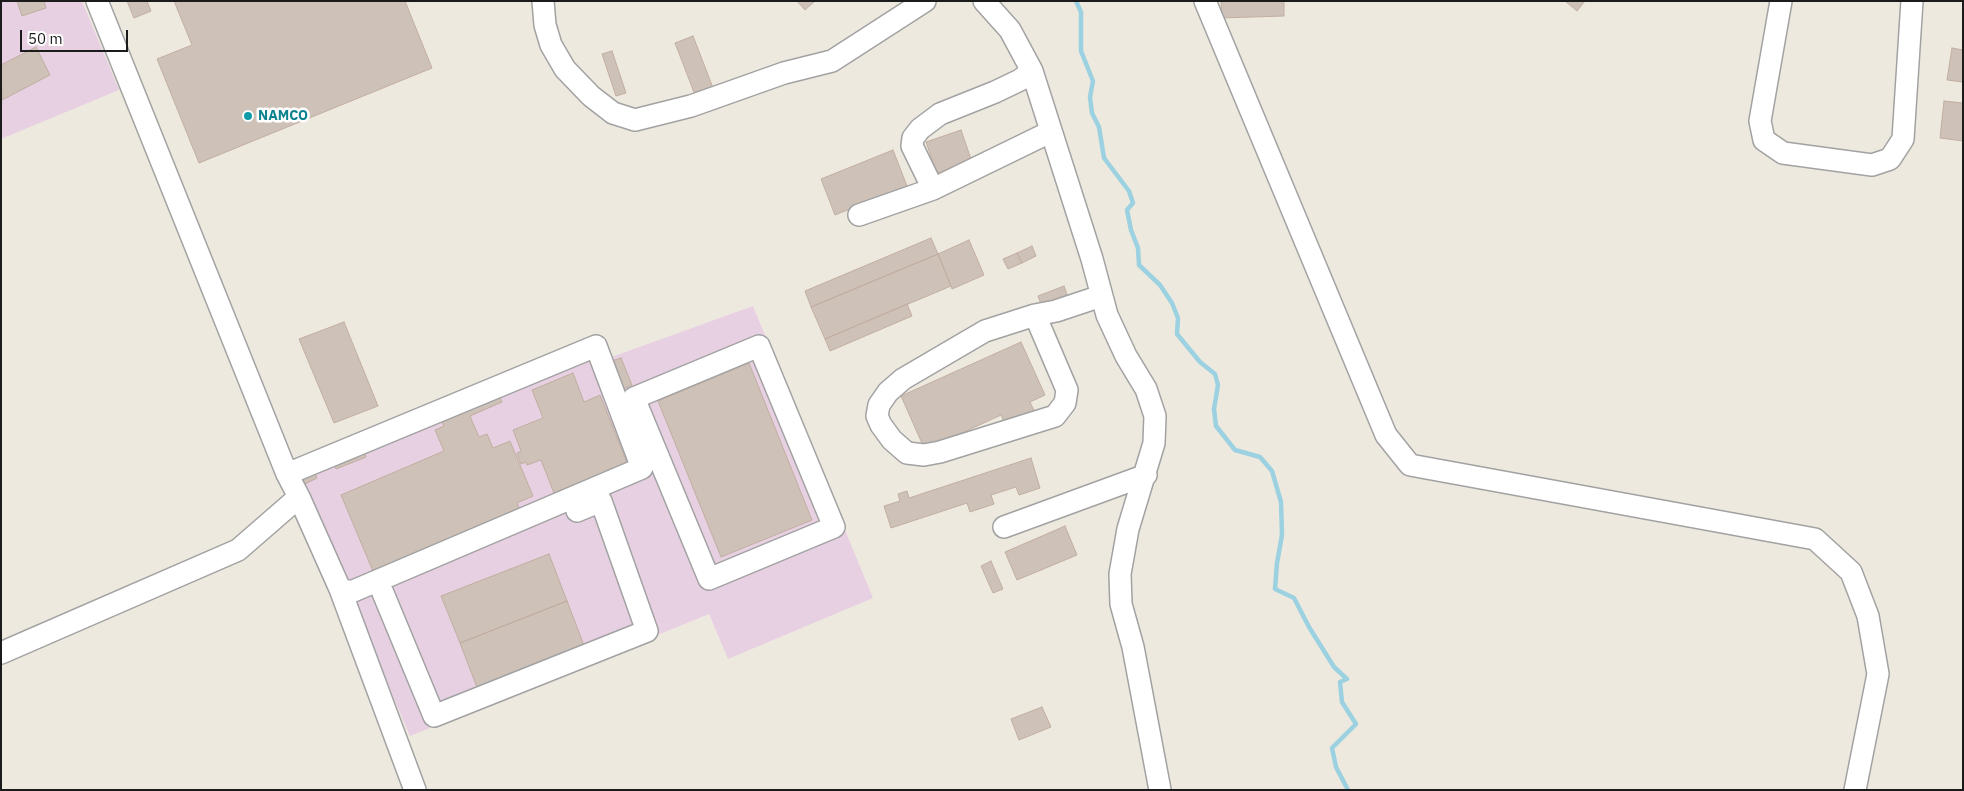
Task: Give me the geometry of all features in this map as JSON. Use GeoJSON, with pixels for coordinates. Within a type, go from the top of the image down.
{"type":"FeatureCollection","features":[{"type":"Feature","properties":{"kind":"street"},"geometry":{"type":"LineString","coordinates":[[97,1],[287,474],[299,497],[343,599],[415,790]]}},
{"type":"Feature","properties":{"kind":"street"},"geometry":{"type":"LineString","coordinates":[[543,1],[545,25],[551,45],[565,68],[591,96],[613,113],[635,120],[691,106],[784,73],[832,61],[925,1]]}},
{"type":"Feature","properties":{"kind":"street"},"geometry":{"type":"LineString","coordinates":[[984,1],[1010,30],[1032,72],[1092,259],[1107,315],[1126,356],[1146,389],[1155,416],[1154,443],[1146,475],[1128,529],[1120,574],[1121,604],[1133,647],[1160,790]]}},
{"type":"Feature","properties":{"kind":"street"},"geometry":{"type":"LineString","coordinates":[[1205,1],[1386,435],[1410,465],[1815,539],[1851,572],[1868,616],[1878,674],[1855,790]]}},
{"type":"Feature","properties":{"kind":"street"},"geometry":{"type":"LineString","coordinates":[[1781,1],[1760,121],[1764,140],[1783,153],[1872,165],[1890,159],[1903,139],[1912,1]]}},
{"type":"Feature","properties":{"kind":"street"},"geometry":{"type":"LineString","coordinates":[[933,189],[912,146],[913,138],[940,114],[995,92],[1032,72]]}},
{"type":"Feature","properties":{"kind":"street"},"geometry":{"type":"LineString","coordinates":[[860,215],[933,189],[1050,132]]}},
{"type":"Feature","properties":{"kind":"street"},"geometry":{"type":"LineString","coordinates":[[1035,315],[1067,390],[1065,403],[1055,416],[940,452],[924,455],[907,453],[892,440],[877,416],[879,405],[888,392],[903,378],[985,332],[1035,315],[1056,311],[1101,296]]}},
{"type":"Feature","properties":{"kind":"street"},"geometry":{"type":"LineString","coordinates":[[287,474],[596,346],[642,468],[351,592],[343,599]]}},
{"type":"Feature","properties":{"kind":"street"},"geometry":{"type":"LineString","coordinates":[[759,346],[834,526],[709,579],[662,464],[634,398],[759,346]]}},
{"type":"Feature","properties":{"kind":"street"},"geometry":{"type":"LineString","coordinates":[[343,599],[662,464]]}},
{"type":"Feature","properties":{"kind":"street"},"geometry":{"type":"LineString","coordinates":[[1004,527],[1146,475]]}},
{"type":"Feature","properties":{"kind":"street"},"geometry":{"type":"LineString","coordinates":[[1,653],[238,550],[299,497]]}},
{"type":"Feature","properties":{"kind":"street"},"geometry":{"type":"LineString","coordinates":[[343,599],[384,594],[601,500],[647,631],[434,716],[384,594]]}},
{"type":"Feature","properties":{"kind":"shaded area"},"geometry":{"type":"Polygon","coordinates":[[[1,1],[82,1],[119,90],[1,139],[1,1]]]}},
{"type":"Feature","properties":{"kind":"shaded area"},"geometry":{"type":"Polygon","coordinates":[[[753,306],[873,598],[728,659],[709,614],[410,736],[295,468],[597,339],[606,359],[753,306]]]}},
{"type":"Feature","properties":{"kind":"building"},"geometry":{"type":"Polygon","coordinates":[[[17,1],[44,1],[46,8],[22,16],[17,1]]]}},
{"type":"Feature","properties":{"kind":"building"},"geometry":{"type":"Polygon","coordinates":[[[127,1],[147,1],[151,11],[134,18],[127,1]]]}},
{"type":"Feature","properties":{"kind":"building","name":"NAMCO"},"geometry":{"type":"Polygon","coordinates":[[[174,1],[405,1],[432,68],[199,163],[157,59],[192,45],[174,1]]]}},
{"type":"Feature","properties":{"kind":"building"},"geometry":{"type":"Polygon","coordinates":[[[797,1],[815,1],[805,10],[797,1]]]}},
{"type":"Feature","properties":{"kind":"building"},"geometry":{"type":"Polygon","coordinates":[[[1221,1],[1284,1],[1284,16],[1222,18],[1221,1]]]}},
{"type":"Feature","properties":{"kind":"building"},"geometry":{"type":"Polygon","coordinates":[[[1565,1],[1585,1],[1577,11],[1565,1]]]}},
{"type":"Feature","properties":{"kind":"building"},"geometry":{"type":"Polygon","coordinates":[[[693,36],[715,93],[697,100],[675,43],[693,36]]]}},
{"type":"Feature","properties":{"kind":"building"},"geometry":{"type":"Polygon","coordinates":[[[36,47],[50,75],[2,100],[1,65],[36,47]]]}},
{"type":"Feature","properties":{"kind":"building"},"geometry":{"type":"Polygon","coordinates":[[[1952,48],[1963,50],[1963,82],[1947,80],[1952,48]]]}},
{"type":"Feature","properties":{"kind":"building"},"geometry":{"type":"Polygon","coordinates":[[[612,51],[626,93],[616,96],[602,54],[612,51]]]}},
{"type":"Feature","properties":{"kind":"building"},"geometry":{"type":"Polygon","coordinates":[[[1944,101],[1963,103],[1963,141],[1940,138],[1944,101]]]}},
{"type":"Feature","properties":{"kind":"building"},"geometry":{"type":"Polygon","coordinates":[[[961,130],[972,162],[937,174],[926,142],[961,130]]]}},
{"type":"Feature","properties":{"kind":"building"},"geometry":{"type":"Polygon","coordinates":[[[893,150],[907,186],[835,215],[821,179],[893,150]]]}},
{"type":"Feature","properties":{"kind":"building"},"geometry":{"type":"Polygon","coordinates":[[[931,238],[938,254],[811,307],[805,291],[931,238]]]}},
{"type":"Feature","properties":{"kind":"building"},"geometry":{"type":"Polygon","coordinates":[[[969,240],[984,275],[952,289],[938,254],[969,240]]]}},
{"type":"Feature","properties":{"kind":"building"},"geometry":{"type":"Polygon","coordinates":[[[1032,246],[1036,256],[1022,263],[1017,253],[1032,246]]]}},
{"type":"Feature","properties":{"kind":"building"},"geometry":{"type":"Polygon","coordinates":[[[1017,253],[1022,263],[1008,269],[1003,259],[1017,253]]]}},
{"type":"Feature","properties":{"kind":"building"},"geometry":{"type":"Polygon","coordinates":[[[938,254],[951,286],[825,339],[811,307],[938,254]]]}},
{"type":"Feature","properties":{"kind":"building"},"geometry":{"type":"Polygon","coordinates":[[[1064,286],[1069,300],[1043,310],[1038,296],[1064,286]]]}},
{"type":"Feature","properties":{"kind":"building"},"geometry":{"type":"Polygon","coordinates":[[[907,304],[912,316],[830,351],[825,339],[907,304]]]}},
{"type":"Feature","properties":{"kind":"building"},"geometry":{"type":"Polygon","coordinates":[[[344,322],[378,406],[334,423],[299,339],[344,322]]]}},
{"type":"Feature","properties":{"kind":"building"},"geometry":{"type":"Polygon","coordinates":[[[1021,342],[1045,395],[1030,402],[1036,415],[1007,428],[1001,415],[925,450],[901,396],[1021,342]]]}},
{"type":"Feature","properties":{"kind":"building"},"geometry":{"type":"Polygon","coordinates":[[[621,358],[632,385],[623,389],[612,361],[621,358]]]}},
{"type":"Feature","properties":{"kind":"building"},"geometry":{"type":"Polygon","coordinates":[[[749,363],[812,520],[721,557],[658,401],[749,363]]]}},
{"type":"Feature","properties":{"kind":"building"},"geometry":{"type":"Polygon","coordinates":[[[573,373],[584,402],[600,395],[627,463],[554,493],[541,460],[527,465],[526,462],[521,464],[517,453],[521,451],[513,430],[543,418],[532,390],[573,373]]]}},
{"type":"Feature","properties":{"kind":"building"},"geometry":{"type":"Polygon","coordinates":[[[498,393],[502,402],[470,416],[479,437],[487,434],[493,448],[510,441],[533,496],[517,503],[521,513],[375,576],[341,495],[444,451],[435,430],[444,426],[440,418],[498,393]]]}},
{"type":"Feature","properties":{"kind":"building"},"geometry":{"type":"Polygon","coordinates":[[[363,449],[366,457],[336,469],[333,462],[363,449]]]}},
{"type":"Feature","properties":{"kind":"building"},"geometry":{"type":"Polygon","coordinates":[[[1031,458],[1040,488],[1019,495],[1016,487],[991,495],[994,504],[970,512],[967,503],[891,528],[884,506],[900,501],[898,494],[907,491],[909,498],[1031,458]]]}},
{"type":"Feature","properties":{"kind":"building"},"geometry":{"type":"Polygon","coordinates":[[[312,466],[317,478],[305,484],[300,472],[312,466]]]}},
{"type":"Feature","properties":{"kind":"building"},"geometry":{"type":"Polygon","coordinates":[[[1065,526],[1077,555],[1017,580],[1005,552],[1065,526]]]}},
{"type":"Feature","properties":{"kind":"building"},"geometry":{"type":"Polygon","coordinates":[[[549,554],[567,601],[460,643],[441,596],[549,554]]]}},
{"type":"Feature","properties":{"kind":"building"},"geometry":{"type":"Polygon","coordinates":[[[991,561],[1003,589],[993,593],[981,566],[991,561]]]}},
{"type":"Feature","properties":{"kind":"building"},"geometry":{"type":"Polygon","coordinates":[[[567,601],[585,648],[478,690],[460,643],[567,601]]]}},
{"type":"Feature","properties":{"kind":"building"},"geometry":{"type":"Polygon","coordinates":[[[1042,707],[1051,727],[1019,740],[1011,719],[1042,707]]]}},
{"type":"Feature","properties":{"kind":"waterway"},"geometry":{"type":"LineString","coordinates":[[1076,1],[1081,12],[1081,51],[1093,81],[1090,97],[1092,113],[1099,127],[1104,158],[1129,191],[1133,203],[1127,210],[1131,230],[1138,248],[1139,265],[1160,285],[1172,303],[1178,318],[1177,334],[1200,362],[1215,374],[1218,385],[1214,409],[1216,426],[1235,450],[1260,457],[1272,471],[1281,502],[1282,535],[1275,589],[1294,598],[1309,627],[1334,667],[1347,679],[1340,682],[1342,702],[1356,724],[1332,748],[1336,767],[1348,790]]}},
{"type":"Feature","properties":{"kind":"place","name":"NAMCO"},"geometry":{"type":"Point","coordinates":[248,116]}}]}
